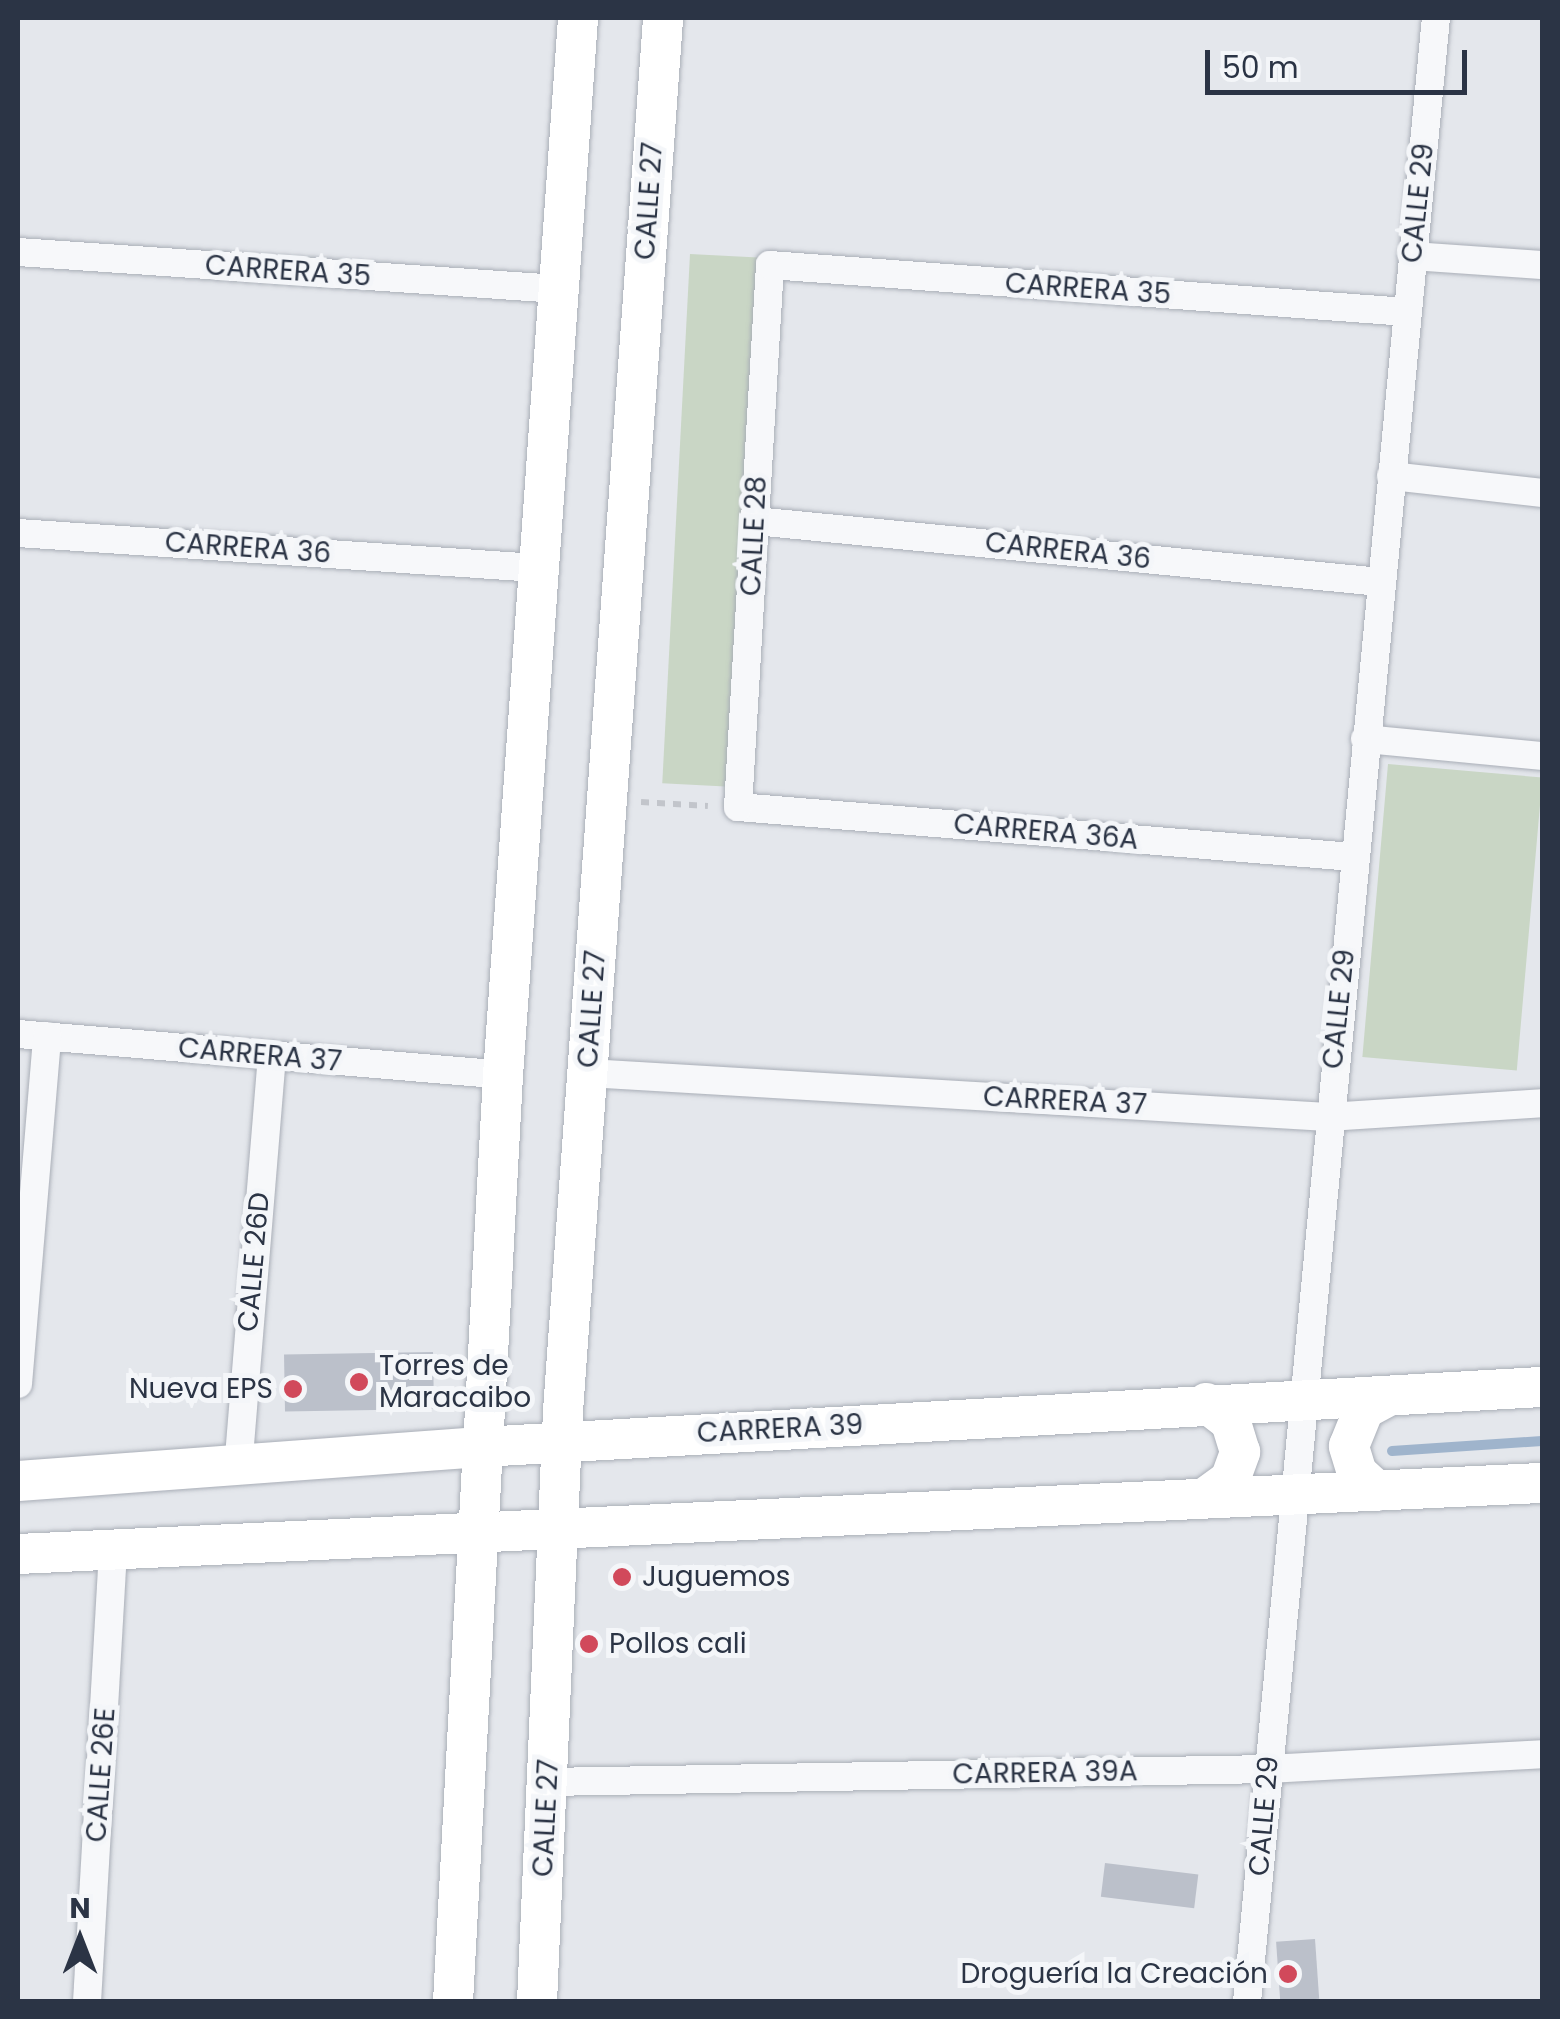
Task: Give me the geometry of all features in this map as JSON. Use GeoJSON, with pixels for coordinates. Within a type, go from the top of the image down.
{"type":"FeatureCollection","features":[{"type":"Feature","properties":{"kind":"main road"},"geometry":{"type":"LineString","coordinates":[[453,2002],[503,1076],[578,18]]}},
{"type":"Feature","properties":{"kind":"main road","name":"CALLE 27"},"geometry":{"type":"LineString","coordinates":[[537,2002],[562,1442],[662,18]]}},
{"type":"Feature","properties":{"kind":"main road","name":"CARRERA 39"},"geometry":{"type":"LineString","coordinates":[[18,1481],[238,1469],[481,1447],[1542,1386]]}},
{"type":"Feature","properties":{"kind":"main road"},"geometry":{"type":"LineString","coordinates":[[1376,1491],[1357,1472],[1348,1446],[1364,1409],[1388,1396]]}},
{"type":"Feature","properties":{"kind":"main road"},"geometry":{"type":"LineString","coordinates":[[1205,1498],[1230,1480],[1240,1452],[1231,1422],[1206,1404]]}},
{"type":"Feature","properties":{"kind":"main road"},"geometry":{"type":"LineString","coordinates":[[18,1554],[1542,1483]]}},
{"type":"Feature","properties":{"kind":"street","name":"CALLE 29"},"geometry":{"type":"LineString","coordinates":[[1247,2002],[1300,1399],[1436,18]]}},
{"type":"Feature","properties":{"kind":"street","name":"CARRERA 35"},"geometry":{"type":"LineString","coordinates":[[18,252],[558,289]]}},
{"type":"Feature","properties":{"kind":"street"},"geometry":{"type":"LineString","coordinates":[[1412,256],[1542,264]]}},
{"type":"Feature","properties":{"kind":"street","name":"CARRERA 35"},"geometry":{"type":"LineString","coordinates":[[770,265],[1407,312]]}},
{"type":"Feature","properties":{"kind":"street","name":"CALLE 28"},"geometry":{"type":"LineString","coordinates":[[738,807],[770,265]]}},
{"type":"Feature","properties":{"kind":"street"},"geometry":{"type":"LineString","coordinates":[[1391,476],[1542,493]]}},
{"type":"Feature","properties":{"kind":"street","name":"CARRERA 36"},"geometry":{"type":"LineString","coordinates":[[755,521],[1381,582]]}},
{"type":"Feature","properties":{"kind":"street","name":"CARRERA 36"},"geometry":{"type":"LineString","coordinates":[[18,532],[538,568]]}},
{"type":"Feature","properties":{"kind":"street"},"geometry":{"type":"LineString","coordinates":[[1365,739],[1542,756]]}},
{"type":"Feature","properties":{"kind":"street","name":"CARRERA 36A"},"geometry":{"type":"LineString","coordinates":[[738,807],[1353,857]]}},
{"type":"Feature","properties":{"kind":"street","name":"CARRERA 37"},"geometry":{"type":"LineString","coordinates":[[18,1034],[503,1076]]}},
{"type":"Feature","properties":{"kind":"street"},"geometry":{"type":"LineString","coordinates":[[18,1384],[47,1036]]}},
{"type":"Feature","properties":{"kind":"street","name":"CALLE 26D"},"geometry":{"type":"LineString","coordinates":[[238,1469],[272,1056]]}},
{"type":"Feature","properties":{"kind":"street","name":"CARRERA 37"},"geometry":{"type":"LineString","coordinates":[[588,1073],[1328,1117],[1542,1103]]}},
{"type":"Feature","properties":{"kind":"street","name":"CALLE 26E"},"geometry":{"type":"LineString","coordinates":[[87,2002],[112,1549]]}},
{"type":"Feature","properties":{"kind":"street"},"geometry":{"type":"LineString","coordinates":[[1542,1754],[1542,1762]]}},
{"type":"Feature","properties":{"kind":"street","name":"CARRERA 39A"},"geometry":{"type":"LineString","coordinates":[[547,1782],[1268,1769],[1542,1754]]}},
{"type":"Feature","properties":{"kind":"path"},"geometry":{"type":"LineString","coordinates":[[634,802],[738,807]]}},
{"type":"Feature","properties":{"kind":"green space"},"geometry":{"type":"Polygon","coordinates":[[[690,254],[758,258],[730,787],[662,783],[690,254]]]}},
{"type":"Feature","properties":{"kind":"green space"},"geometry":{"type":"Polygon","coordinates":[[[1388,764],[1542,777],[1517,1070],[1362,1057],[1388,764]]]}},
{"type":"Feature","properties":{"kind":"building","name":"Torres de Maracaibo"},"geometry":{"type":"Polygon","coordinates":[[[433,1352],[434,1409],[285,1412],[284,1355],[433,1352]]]}},
{"type":"Feature","properties":{"kind":"building"},"geometry":{"type":"Polygon","coordinates":[[[1105,1863],[1198,1874],[1194,1908],[1101,1897],[1105,1863]]]}},
{"type":"Feature","properties":{"kind":"building"},"geometry":{"type":"Polygon","coordinates":[[[1315,1939],[1319,1999],[1280,2002],[1276,1942],[1315,1939]]]}},
{"type":"Feature","properties":{"kind":"waterway"},"geometry":{"type":"LineString","coordinates":[[1392,1451],[1542,1441]]}},
{"type":"Feature","properties":{"kind":"place","name":"Torres de Maracaibo"},"geometry":{"type":"Point","coordinates":[359,1382]}},
{"type":"Feature","properties":{"kind":"place","name":"Nueva EPS"},"geometry":{"type":"Point","coordinates":[293,1389]}},
{"type":"Feature","properties":{"kind":"place","name":"Juguemos"},"geometry":{"type":"Point","coordinates":[622,1577]}},
{"type":"Feature","properties":{"kind":"place","name":"Pollos cali"},"geometry":{"type":"Point","coordinates":[589,1644]}},
{"type":"Feature","properties":{"kind":"place","name":"Droguería la Creación"},"geometry":{"type":"Point","coordinates":[1288,1974]}}]}
